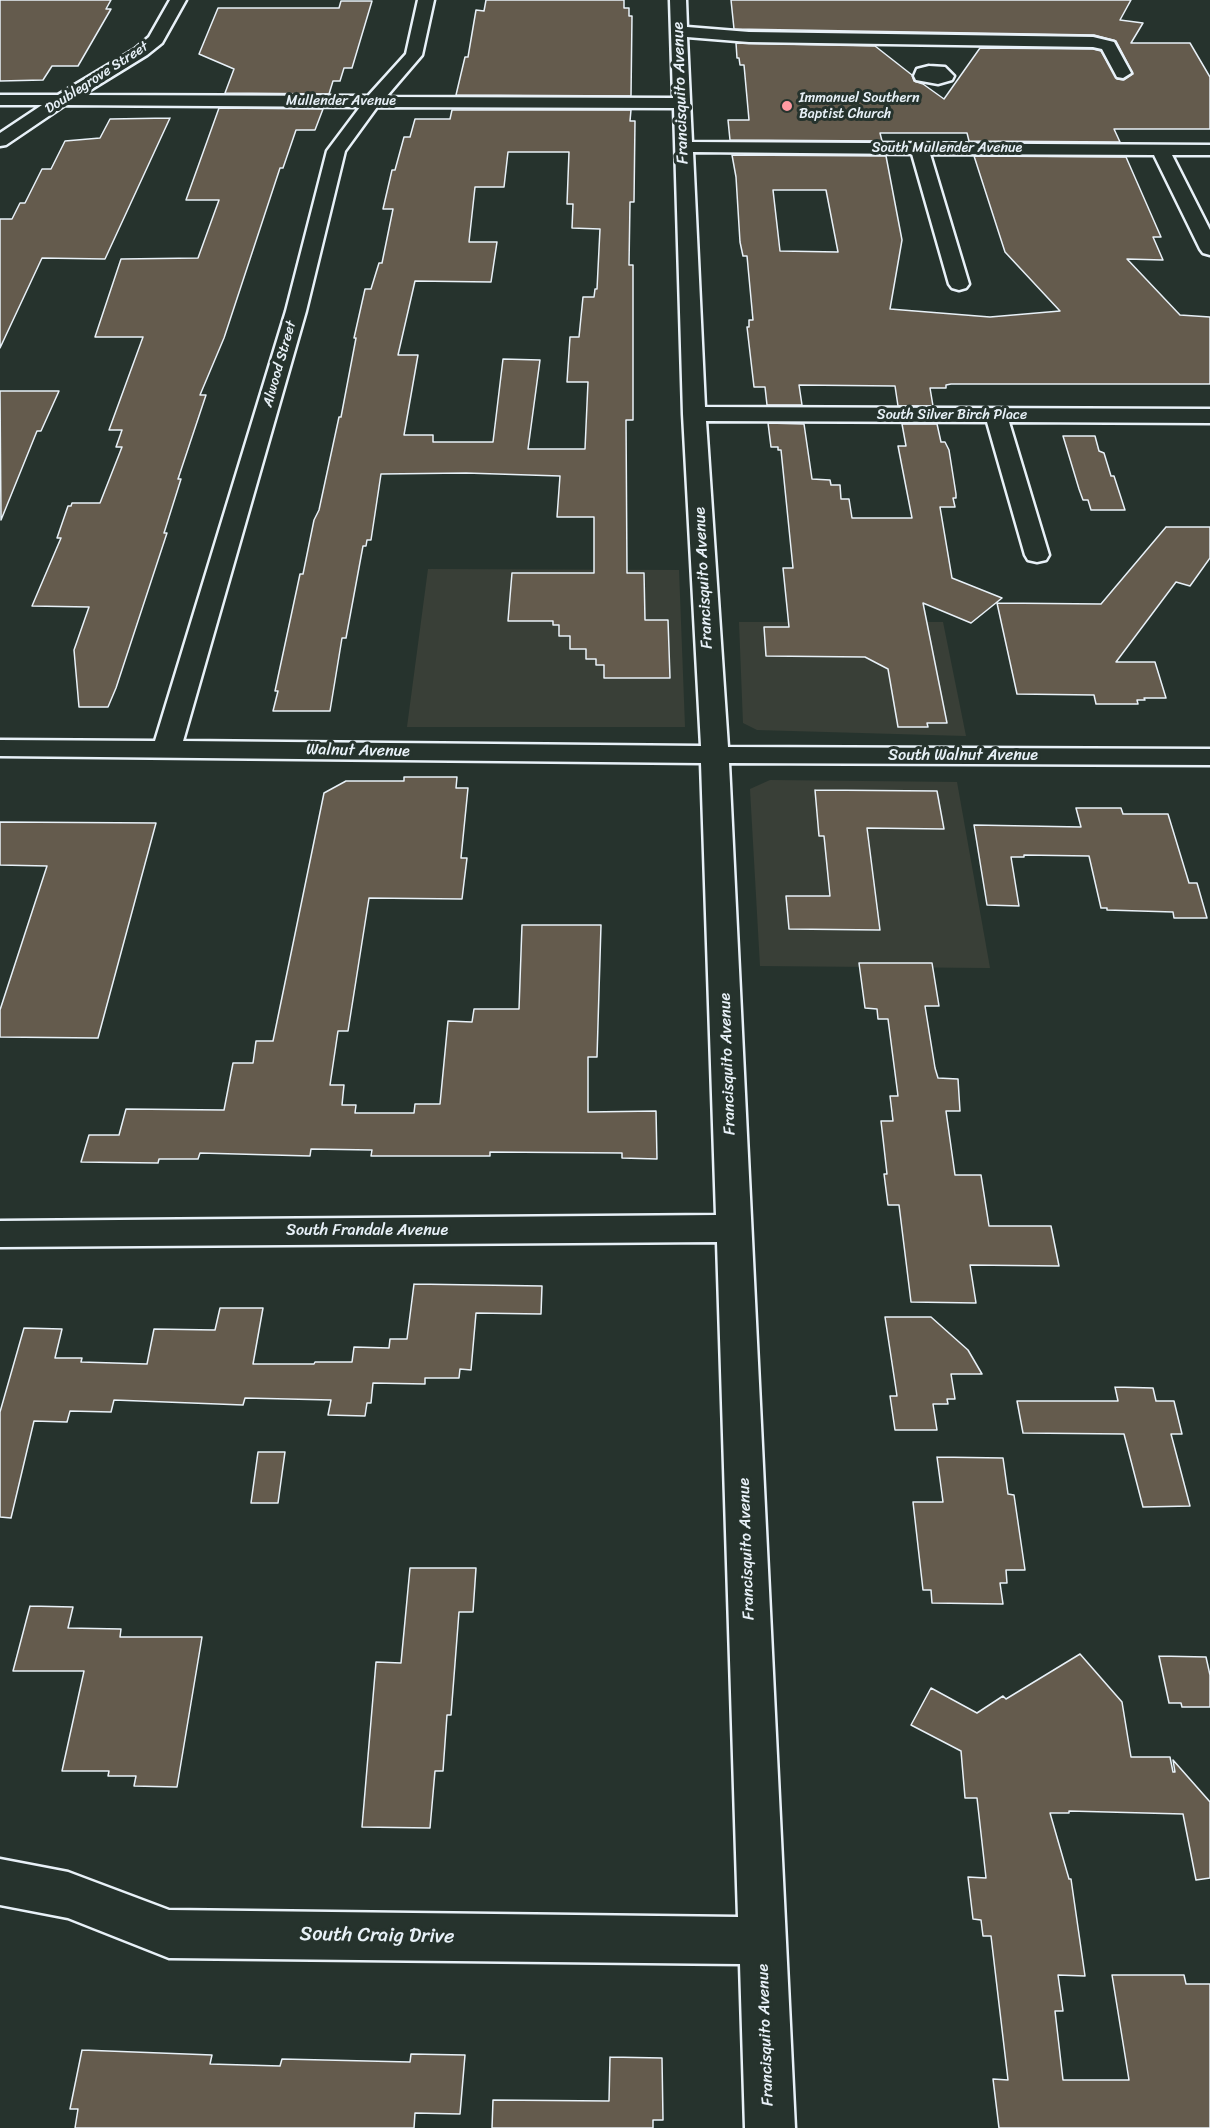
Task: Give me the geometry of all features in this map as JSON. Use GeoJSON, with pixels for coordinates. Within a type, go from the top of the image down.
{"type":"FeatureCollection","features":[{"type":"Feature","properties":{"kind":"street","name":"Doublegrove Street"},"geometry":{"type":"LineString","coordinates":[[0,141],[141,52],[156,40],[178,0]]}},
{"type":"Feature","properties":{"kind":"street","name":"Alwood Street"},"geometry":{"type":"LineString","coordinates":[[167,748],[296,311],[336,152],[372,102],[414,55],[426,0]]}},
{"type":"Feature","properties":{"kind":"street"},"geometry":{"type":"LineString","coordinates":[[679,25],[749,37],[1093,42],[1108,45],[1132,78]]}},
{"type":"Feature","properties":{"kind":"street","name":"Francisquito Avenue"},"geometry":{"type":"LineString","coordinates":[[679,25],[694,414],[715,755],[770,2128]]}},
{"type":"Feature","properties":{"kind":"street"},"geometry":{"type":"LineString","coordinates":[[918,40],[929,71]]}},
{"type":"Feature","properties":{"kind":"street","name":"Mullender Avenue"},"geometry":{"type":"LineString","coordinates":[[0,100],[682,103]]}},
{"type":"Feature","properties":{"kind":"street","name":"South Mullender Avenue"},"geometry":{"type":"LineString","coordinates":[[683,147],[1210,150]]}},
{"type":"Feature","properties":{"kind":"street"},"geometry":{"type":"LineString","coordinates":[[919,148],[960,284]]}},
{"type":"Feature","properties":{"kind":"street"},"geometry":{"type":"LineString","coordinates":[[1160,150],[1210,249]]}},
{"type":"Feature","properties":{"kind":"street","name":"South Silver Birch Place"},"geometry":{"type":"LineString","coordinates":[[694,414],[1210,416]]}},
{"type":"Feature","properties":{"kind":"street"},"geometry":{"type":"LineString","coordinates":[[996,415],[1037,555]]}},
{"type":"Feature","properties":{"kind":"street","name":"Walnut Avenue"},"geometry":{"type":"LineString","coordinates":[[0,748],[715,755]]}},
{"type":"Feature","properties":{"kind":"street","name":"South Walnut Avenue"},"geometry":{"type":"LineString","coordinates":[[715,755],[1210,757]]}},
{"type":"Feature","properties":{"kind":"street","name":"South Frandale Avenue"},"geometry":{"type":"LineString","coordinates":[[0,1234],[734,1228]]}},
{"type":"Feature","properties":{"kind":"street","name":"South Craig Drive"},"geometry":{"type":"LineString","coordinates":[[0,1882],[68,1895],[169,1934],[762,1941]]}},
{"type":"Feature","properties":{"kind":"shaded area"},"geometry":{"type":"Polygon","coordinates":[[[428,569],[679,570],[685,727],[407,727],[428,569]]]}},
{"type":"Feature","properties":{"kind":"shaded area"},"geometry":{"type":"Polygon","coordinates":[[[739,622],[943,622],[966,736],[757,730],[743,723],[739,622]]]}},
{"type":"Feature","properties":{"kind":"shaded area"},"geometry":{"type":"Polygon","coordinates":[[[770,780],[957,782],[990,968],[760,966],[750,789],[770,780]]]}},
{"type":"Feature","properties":{"kind":"building"},"geometry":{"type":"Polygon","coordinates":[[[0,0],[111,0],[106,9],[111,9],[78,66],[52,66],[43,80],[0,81],[0,0]]]}},
{"type":"Feature","properties":{"kind":"building"},"geometry":{"type":"Polygon","coordinates":[[[486,0],[624,0],[624,8],[629,8],[629,16],[632,16],[631,96],[456,95],[465,57],[468,57],[476,10],[484,11],[486,0]]]}},
{"type":"Feature","properties":{"kind":"building"},"geometry":{"type":"Polygon","coordinates":[[[731,0],[1131,0],[1120,20],[1143,23],[1131,43],[1190,43],[1210,77],[1210,129],[1114,129],[1120,142],[969,141],[967,133],[880,133],[882,141],[730,140],[728,120],[749,120],[744,65],[740,65],[739,58],[737,58],[736,43],[875,46],[912,75],[914,81],[923,84],[944,99],[980,48],[1093,49],[1101,51],[1117,79],[1124,80],[1133,74],[1116,41],[1094,35],[734,29],[731,0]]]}},
{"type":"Feature","properties":{"kind":"building"},"geometry":{"type":"Polygon","coordinates":[[[341,1],[372,1],[352,68],[344,68],[340,81],[333,81],[329,94],[225,93],[234,69],[199,54],[218,8],[339,8],[341,1]]]}},
{"type":"Feature","properties":{"kind":"building"},"geometry":{"type":"Polygon","coordinates":[[[219,108],[323,109],[315,130],[296,130],[283,168],[280,168],[224,338],[200,395],[206,395],[178,479],[181,479],[164,533],[167,533],[116,688],[108,707],[79,707],[74,650],[89,607],[32,606],[61,538],[57,538],[68,506],[72,503],[100,503],[122,447],[116,447],[122,430],[109,430],[143,337],[95,337],[121,259],[198,258],[219,200],[186,200],[219,108]]]}},
{"type":"Feature","properties":{"kind":"building"},"geometry":{"type":"Polygon","coordinates":[[[452,110],[631,110],[630,121],[635,121],[634,202],[630,202],[629,265],[633,265],[633,420],[626,420],[627,573],[644,573],[645,620],[668,620],[670,678],[604,678],[604,665],[596,665],[596,659],[586,659],[586,649],[570,649],[570,636],[559,636],[559,625],[553,625],[553,621],[508,621],[512,573],[594,573],[594,517],[557,517],[560,476],[466,473],[381,474],[371,540],[367,540],[366,546],[363,546],[346,638],[342,638],[330,711],[273,711],[278,691],[275,691],[300,574],[303,574],[314,520],[319,510],[339,417],[341,417],[365,289],[371,289],[379,263],[382,263],[393,209],[383,209],[392,170],[395,170],[404,137],[410,137],[415,119],[450,119],[452,110]],[[508,152],[504,187],[475,187],[469,242],[497,242],[491,282],[415,281],[398,355],[418,355],[404,435],[433,435],[433,442],[493,442],[503,359],[540,360],[528,449],[585,449],[588,382],[567,382],[570,337],[579,337],[583,297],[594,297],[595,289],[597,289],[600,229],[572,228],[573,204],[567,204],[569,152],[508,152]]]}},
{"type":"Feature","properties":{"kind":"building"},"geometry":{"type":"Polygon","coordinates":[[[170,118],[105,259],[42,258],[0,348],[0,219],[12,219],[20,203],[25,203],[42,169],[51,169],[65,141],[100,138],[110,119],[170,118]]]}},
{"type":"Feature","properties":{"kind":"building"},"geometry":{"type":"Polygon","coordinates":[[[732,155],[886,156],[902,240],[890,309],[990,317],[1060,311],[1005,252],[974,156],[1126,157],[1161,237],[1153,237],[1163,260],[1127,259],[1180,315],[1210,317],[1210,384],[951,384],[946,385],[946,388],[930,388],[933,406],[898,406],[895,386],[799,385],[802,405],[767,405],[765,387],[754,387],[747,327],[749,327],[749,320],[753,320],[747,256],[743,256],[740,242],[736,177],[732,155]],[[773,190],[780,251],[838,252],[826,190],[773,190]]]}},
{"type":"Feature","properties":{"kind":"building"},"geometry":{"type":"Polygon","coordinates":[[[0,391],[59,391],[41,431],[37,431],[1,520],[0,391]]]}},
{"type":"Feature","properties":{"kind":"building"},"geometry":{"type":"Polygon","coordinates":[[[768,423],[804,424],[812,479],[830,480],[831,485],[840,485],[841,499],[849,499],[852,518],[912,518],[898,446],[906,446],[902,424],[937,424],[941,442],[945,442],[949,450],[956,494],[956,498],[953,498],[955,507],[940,507],[952,578],[1002,598],[971,623],[923,603],[947,723],[927,723],[928,727],[898,727],[888,669],[865,657],[766,656],[764,627],[789,627],[783,568],[793,568],[781,450],[778,450],[778,447],[771,447],[768,423]]]}},
{"type":"Feature","properties":{"kind":"building"},"geometry":{"type":"Polygon","coordinates":[[[1063,436],[1095,436],[1099,451],[1104,453],[1111,476],[1114,476],[1125,510],[1091,510],[1088,500],[1083,500],[1063,436]]]}},
{"type":"Feature","properties":{"kind":"building"},"geometry":{"type":"Polygon","coordinates":[[[1166,527],[1210,527],[1210,558],[1190,586],[1176,582],[1116,662],[1155,662],[1166,698],[1144,698],[1145,700],[1137,700],[1138,704],[1096,704],[1094,695],[1017,694],[997,603],[1101,604],[1166,527]]]}},
{"type":"Feature","properties":{"kind":"building"},"geometry":{"type":"Polygon","coordinates":[[[404,777],[457,777],[456,788],[468,788],[461,858],[467,858],[462,899],[369,898],[348,1031],[338,1031],[330,1085],[344,1085],[342,1105],[356,1105],[355,1113],[414,1113],[415,1104],[440,1104],[448,1021],[472,1022],[474,1009],[519,1009],[522,925],[601,925],[597,1057],[588,1057],[588,1112],[656,1111],[657,1159],[622,1158],[622,1153],[490,1152],[490,1156],[371,1156],[372,1150],[311,1149],[310,1156],[200,1153],[198,1159],[159,1159],[158,1163],[81,1162],[89,1135],[119,1135],[126,1109],[224,1110],[233,1063],[253,1063],[256,1041],[273,1041],[324,793],[346,781],[404,781],[404,777]]]}},
{"type":"Feature","properties":{"kind":"building"},"geometry":{"type":"Polygon","coordinates":[[[815,790],[937,791],[944,829],[867,828],[880,930],[789,929],[786,896],[830,896],[824,836],[819,836],[815,790]]]}},
{"type":"Feature","properties":{"kind":"building"},"geometry":{"type":"Polygon","coordinates":[[[1076,808],[1121,808],[1123,814],[1168,814],[1189,883],[1197,883],[1207,918],[1174,918],[1173,912],[1101,908],[1089,856],[1024,855],[1024,857],[1011,857],[1019,906],[987,905],[974,825],[1081,827],[1076,808]]]}},
{"type":"Feature","properties":{"kind":"building"},"geometry":{"type":"Polygon","coordinates":[[[0,822],[156,823],[98,1038],[0,1037],[0,1010],[47,866],[0,865],[0,822]]]}},
{"type":"Feature","properties":{"kind":"building"},"geometry":{"type":"Polygon","coordinates":[[[859,963],[932,963],[939,1006],[925,1006],[935,1068],[938,1078],[958,1079],[960,1111],[946,1111],[955,1175],[981,1175],[989,1226],[1051,1226],[1059,1266],[970,1265],[976,1303],[911,1302],[899,1205],[888,1205],[884,1174],[887,1174],[881,1121],[893,1121],[890,1096],[898,1096],[888,1019],[878,1019],[877,1009],[865,1008],[859,963]]]}},
{"type":"Feature","properties":{"kind":"building"},"geometry":{"type":"Polygon","coordinates":[[[414,1284],[542,1286],[541,1314],[476,1313],[471,1370],[460,1369],[459,1378],[425,1378],[425,1384],[373,1383],[371,1403],[367,1403],[365,1416],[328,1415],[331,1400],[245,1398],[243,1405],[114,1400],[111,1412],[70,1411],[67,1422],[34,1421],[11,1518],[0,1517],[0,1412],[24,1328],[62,1329],[55,1358],[82,1358],[81,1362],[147,1364],[154,1329],[215,1330],[220,1308],[263,1308],[253,1364],[352,1362],[354,1347],[389,1348],[390,1339],[407,1339],[414,1284]]]}},
{"type":"Feature","properties":{"kind":"building"},"geometry":{"type":"Polygon","coordinates":[[[885,1317],[931,1317],[968,1350],[982,1374],[951,1374],[955,1399],[947,1399],[948,1404],[933,1404],[937,1430],[895,1430],[890,1396],[897,1396],[885,1317]]]}},
{"type":"Feature","properties":{"kind":"building"},"geometry":{"type":"Polygon","coordinates":[[[1115,1387],[1153,1388],[1156,1401],[1174,1401],[1182,1434],[1171,1434],[1190,1506],[1143,1507],[1124,1434],[1023,1433],[1017,1401],[1118,1401],[1115,1387]]]}},
{"type":"Feature","properties":{"kind":"building"},"geometry":{"type":"Polygon","coordinates":[[[258,1452],[285,1452],[278,1503],[251,1503],[258,1452]]]}},
{"type":"Feature","properties":{"kind":"building"},"geometry":{"type":"Polygon","coordinates":[[[937,1457],[1003,1458],[1008,1494],[1014,1495],[1025,1570],[1006,1570],[1007,1583],[1000,1583],[1003,1604],[932,1603],[931,1590],[923,1590],[913,1502],[943,1502],[937,1457]]]}},
{"type":"Feature","properties":{"kind":"building"},"geometry":{"type":"Polygon","coordinates":[[[410,1568],[476,1568],[473,1612],[459,1612],[451,1715],[447,1715],[443,1771],[435,1771],[430,1828],[362,1827],[376,1662],[401,1663],[410,1568]]]}},
{"type":"Feature","properties":{"kind":"building"},"geometry":{"type":"Polygon","coordinates":[[[30,1606],[73,1607],[68,1628],[121,1629],[120,1637],[202,1637],[177,1787],[134,1786],[136,1776],[108,1776],[109,1771],[62,1771],[84,1671],[13,1671],[30,1606]]]}},
{"type":"Feature","properties":{"kind":"building"},"geometry":{"type":"Polygon","coordinates":[[[1080,1654],[1122,1702],[1131,1757],[1170,1757],[1173,1772],[1175,1772],[1173,1760],[1210,1802],[1210,1878],[1196,1880],[1183,1814],[1069,1811],[1069,1813],[1050,1813],[1069,1879],[1071,1879],[1085,1976],[1058,1975],[1063,2011],[1055,2011],[1063,2080],[1129,2080],[1112,1975],[1184,1975],[1186,1984],[1210,1984],[1210,2128],[999,2128],[993,2079],[1008,2080],[991,1936],[983,1936],[981,1920],[973,1919],[968,1877],[986,1878],[977,1798],[965,1798],[961,1751],[911,1725],[931,1688],[977,1713],[1003,1696],[1006,1699],[1080,1654]]]}},
{"type":"Feature","properties":{"kind":"building"},"geometry":{"type":"Polygon","coordinates":[[[1159,1656],[1206,1657],[1210,1675],[1210,1707],[1182,1707],[1181,1703],[1169,1703],[1159,1656]]]}},
{"type":"Feature","properties":{"kind":"building"},"geometry":{"type":"Polygon","coordinates":[[[82,2050],[212,2055],[210,2064],[280,2066],[282,2059],[410,2062],[411,2054],[465,2055],[460,2114],[415,2113],[414,2128],[75,2128],[78,2109],[70,2109],[82,2050]]]}},
{"type":"Feature","properties":{"kind":"building"},"geometry":{"type":"Polygon","coordinates":[[[610,2057],[662,2058],[663,2120],[653,2120],[653,2128],[492,2128],[493,2100],[609,2101],[610,2057]]]}},
{"type":"Feature","properties":{"kind":"place","name":"Immanuel Southern Baptist Church"},"geometry":{"type":"Point","coordinates":[787,106]}}]}
